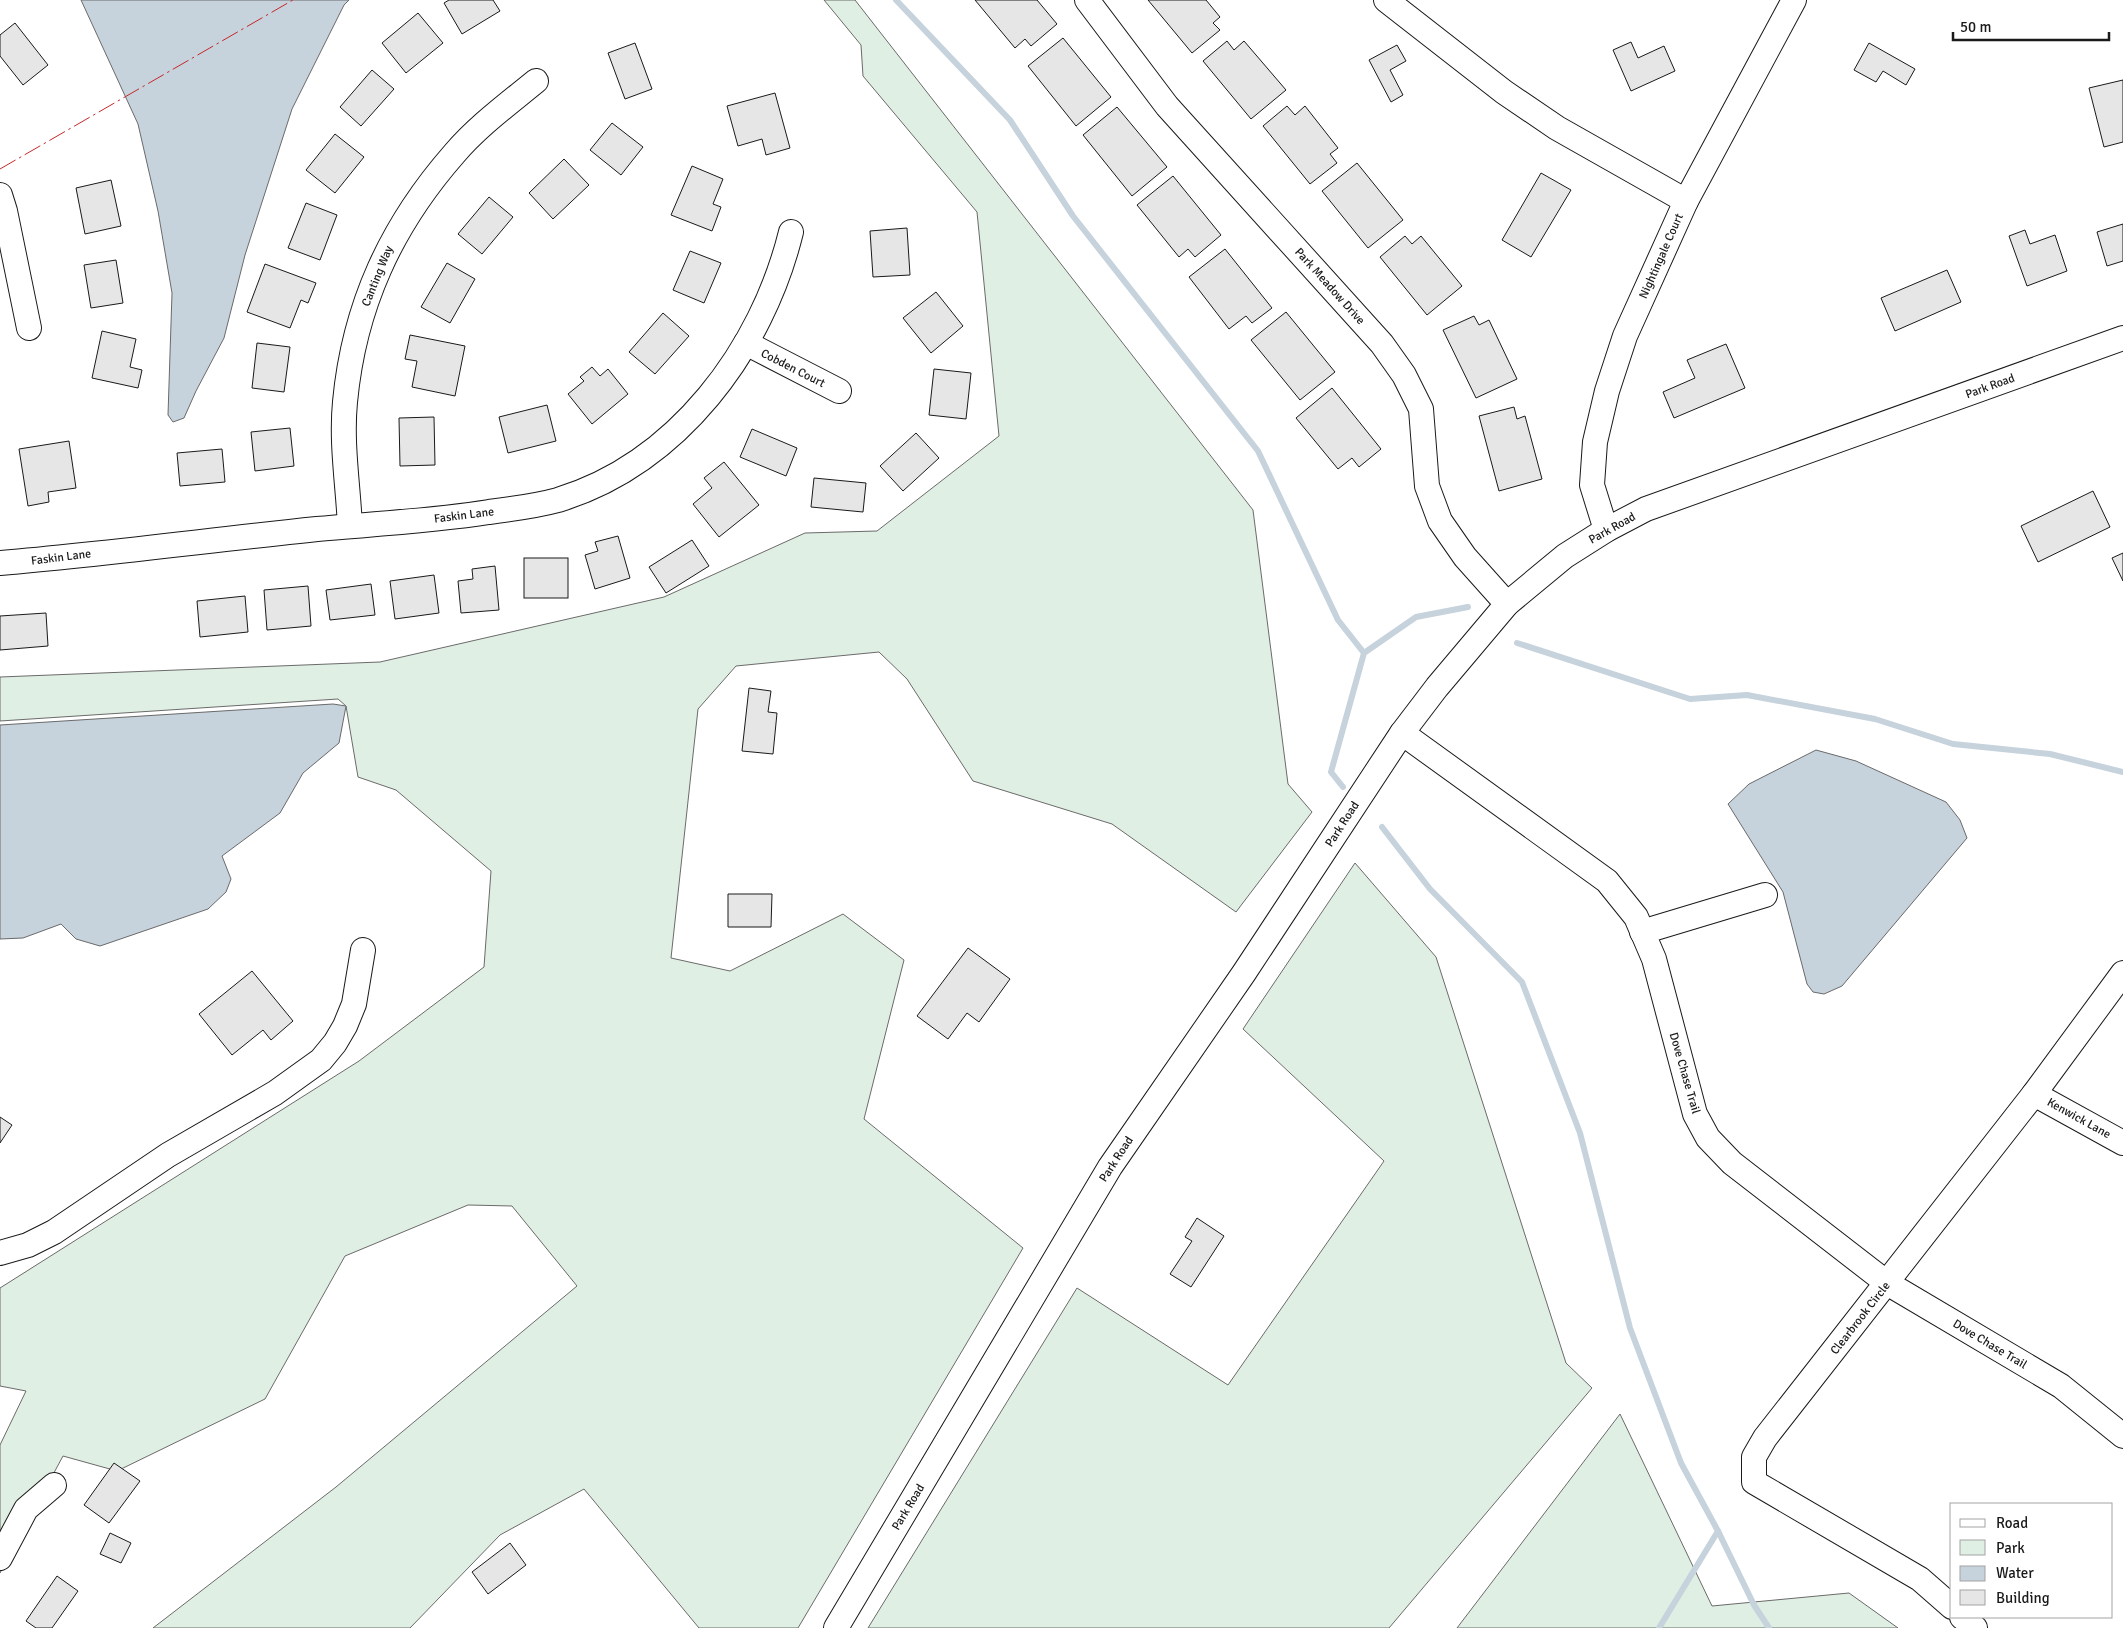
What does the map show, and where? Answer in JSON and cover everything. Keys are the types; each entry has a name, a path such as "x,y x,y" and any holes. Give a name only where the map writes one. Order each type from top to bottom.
{"street":[{"name":"Park Meadow Drive","path":"1087,0 1167,106 1382,344 1404,375 1420,409 1427,486 1440,521 1465,556 1507,604"},
{"path":"1386,0 1504,92 1549,123 1686,202"},
{"name":"Nightingale Court","path":"1606,530 1592,485 1595,442 1607,391 1625,336 1686,202 1794,0"},
{"name":"Canting Way","path":"350,526 344,430 348,374 360,319 378,267 391,242 421,196 455,153 493,116 536,81"},
{"path":"0,195 29,328"},
{"name":"Faskin Lane","path":"0,563 350,526 453,518 532,506 583,491 631,466 674,435 710,395 746,344 777,279 791,232"},
{"name":"Park Road","path":"836,1628 1110,1167 1244,973 1402,734 1437,687 1507,604 1565,556 1606,530 1646,509 2123,338"},
{"name":"Cobden Court","path":"746,344 839,391"},
{"name":"Dove Chase Trail","path":"1402,734 1607,881 1636,917 1654,959 1696,1114 1708,1138 1732,1163 1887,1283 2061,1386 2123,1436"},
{"path":"1642,932 1765,894"},
{"path":"0,1254 28,1245 54,1232 168,1155 275,1093 321,1060 335,1043 354,1004 364,950"},
{"name":"Clearbrook Circle","path":"1950,1605 1920,1579 1754,1482 1754,1457 1765,1438 2034,1094 2123,973"},
{"name":"Kenwick Lane","path":"2034,1094 2123,1143"},
{"path":"0,1558 26,1509 54,1485"},
{"path":"1963,1618 1975,1628"}],"green space":[{"path":"824,0 855,0 1253,510 1288,784 1312,812 1236,912 1112,824 973,781 907,679 879,652 736,666 698,709 671,958 730,971 843,914 904,960 864,1119 1023,1248 798,1628 699,1628 584,1489 500,1535 410,1628 153,1628 336,1487 577,1286 512,1206 468,1205 345,1256 265,1399 117,1471 63,1456 0,1573 0,1445 26,1391 0,1386 0,1288 359,1061 484,967 491,871 396,790 358,777 346,706 338,699 0,721 0,677 380,662 664,597 805,533 877,531 999,436 977,212 863,76 861,45"},
{"path":"1355,863 1436,957 1566,1363 1592,1388 1389,1628 868,1628 1077,1288 1228,1385 1384,1161 1243,1029"},
{"path":"1620,1414 1712,1606 1849,1593 1898,1628 1457,1628"}],"water":[{"path":"81,0 349,0 344,5 292,109 245,255 224,338 184,418 173,422 168,415 172,293 158,211 138,124"},
{"path":"333,704 346,706 339,743 303,773 280,813 222,856 231,879 226,892 208,909 100,946 76,939 61,924 23,938 0,939 0,725"},
{"path":"1816,750 1856,761 1946,802 1960,820 1967,838 1842,986 1824,994 1813,992 1807,984 1783,892 1728,804 1749,784"}],"building":[{"path":"449,0 493,0 500,11 462,34 444,3"},
{"path":"975,0 1037,0 1057,24 1031,46 1025,39 1015,48"},
{"path":"1148,0 1206,0 1220,17 1213,23 1220,30 1192,53"},
{"path":"418,13 443,43 406,73 382,43"},
{"path":"15,23 48,65 23,85 0,56 0,35"},
{"path":"1063,38 1111,97 1076,126 1028,66"},
{"path":"1227,41 1234,50 1244,41 1286,90 1251,119 1203,61"},
{"path":"1631,42 1638,58 1664,46 1675,71 1631,91 1613,50"},
{"path":"635,43 652,89 625,99 608,53"},
{"path":"1869,43 1915,69 1906,85 1883,71 1876,82 1854,70"},
{"path":"1397,45 1406,61 1390,70 1403,95 1391,102 1369,60"},
{"path":"372,70 394,89 361,126 340,107"},
{"path":"2123,80 2123,142 2104,147 2089,88"},
{"path":"775,93 790,148 766,155 762,139 738,146 727,106"},
{"path":"1287,106 1295,115 1305,106 1338,148 1330,154 1337,163 1310,184 1263,126"},
{"path":"1117,107 1167,167 1132,196 1083,135"},
{"path":"612,123 643,147 621,175 590,150"},
{"path":"335,134 364,157 335,193 306,170"},
{"path":"564,159 589,185 553,219 529,193"},
{"path":"1357,163 1403,220 1368,248 1322,191"},
{"path":"692,166 723,179 713,204 721,207 712,231 671,215"},
{"path":"1541,173 1571,190 1531,257 1502,240"},
{"path":"1173,176 1221,235 1195,257 1188,249 1179,257 1137,205"},
{"path":"111,180 121,226 85,234 76,188"},
{"path":"489,197 513,217 482,254 458,234"},
{"path":"306,203 337,215 320,260 288,248"},
{"path":"2123,224 2123,261 2107,266 2097,232"},
{"path":"907,228 910,275 873,277 870,231"},
{"path":"2025,230 2030,244 2055,235 2067,271 2027,286 2009,236"},
{"path":"1405,236 1412,244 1421,236 1462,286 1427,315 1380,257"},
{"path":"1225,249 1272,308 1252,323 1246,316 1229,329 1189,277"},
{"path":"690,251 721,263 704,303 673,290"},
{"path":"116,260 123,303 91,308 84,265"},
{"path":"447,263 475,279 450,323 421,307"},
{"path":"265,264 316,283 308,303 301,300 290,328 247,312"},
{"path":"1947,270 1961,302 1895,331 1881,298"},
{"path":"936,292 963,326 931,353 903,318"},
{"path":"1286,312 1335,372 1300,400 1251,340"},
{"path":"663,313 689,336 655,374 629,352"},
{"path":"1474,316 1479,325 1489,320 1517,379 1476,398 1443,330"},
{"path":"102,331 136,339 130,367 142,370 138,388 92,378"},
{"path":"410,335 465,346 455,396 412,387 417,361 405,359"},
{"path":"257,343 290,347 284,392 252,388"},
{"path":"1726,344 1745,388 1674,418 1663,392 1695,378 1687,360"},
{"path":"592,367 600,376 608,369 628,394 592,424 568,394 584,381 580,377"},
{"path":"934,369 971,373 966,419 929,415"},
{"path":"1332,388 1381,449 1359,467 1352,458 1338,469 1296,418"},
{"path":"547,405 556,441 508,453 499,417"},
{"path":"1514,407 1517,419 1525,416 1542,479 1499,491 1479,416"},
{"path":"434,417 435,465 400,466 399,418"},
{"path":"290,428 294,466 255,471 251,432"},
{"path":"752,429 797,448 786,476 740,457"},
{"path":"916,433 939,458 903,491 880,466"},
{"path":"69,441 76,488 48,492 49,502 28,506 19,449"},
{"path":"222,449 225,482 180,486 177,453"},
{"path":"724,462 759,505 719,537 693,504 712,488 704,478"},
{"path":"814,478 866,483 863,512 811,507"},
{"path":"2093,491 2110,527 2038,562 2021,526"},
{"path":"618,536 630,578 595,589 585,555 598,551 595,542"},
{"path":"692,540 709,566 666,593 649,567"},
{"path":"2123,553 2123,581 2112,558"},
{"path":"524,558 568,558 568,598 524,598"},
{"path":"495,566 499,610 461,613 458,581 473,579 472,569"},
{"path":"434,575 439,613 395,619 390,581"},
{"path":"371,584 375,615 330,620 326,590"},
{"path":"308,586 311,626 267,630 264,590"},
{"path":"245,596 248,632 200,637 197,601"},
{"path":"46,613 48,646 0,650 0,616"},
{"path":"749,688 771,691 768,712 777,713 773,754 742,751"},
{"path":"728,894 772,894 771,927 728,927"},
{"path":"968,948 1010,979 979,1022 967,1013 948,1039 917,1016"},
{"path":"252,971 293,1021 271,1040 263,1030 232,1055 199,1014"},
{"path":"0,1117 12,1125 0,1143"},
{"path":"1197,1218 1224,1236 1191,1287 1170,1274 1192,1241 1185,1237"},
{"path":"114,1463 140,1481 109,1523 84,1505"},
{"path":"110,1533 131,1543 121,1563 100,1554"},
{"path":"510,1543 526,1565 488,1594 472,1572"},
{"path":"57,1576 78,1591 52,1628 36,1628 26,1621"}],"waterway":[{"path":"896,0 1010,120 1073,216 1258,451 1338,620 1364,653"},
{"path":"1343,787 1331,772 1364,653 1416,617 1468,607"},
{"path":"1517,643 1690,699 1747,695 1875,719 1953,744 2050,754 2123,772"},
{"path":"1382,827 1430,889 1522,982 1580,1133 1630,1328 1681,1463 1718,1531 1754,1605 1769,1628"},
{"path":"1659,1628 1718,1531"}],"power":[{"path":"0,169 293,0"}]}
